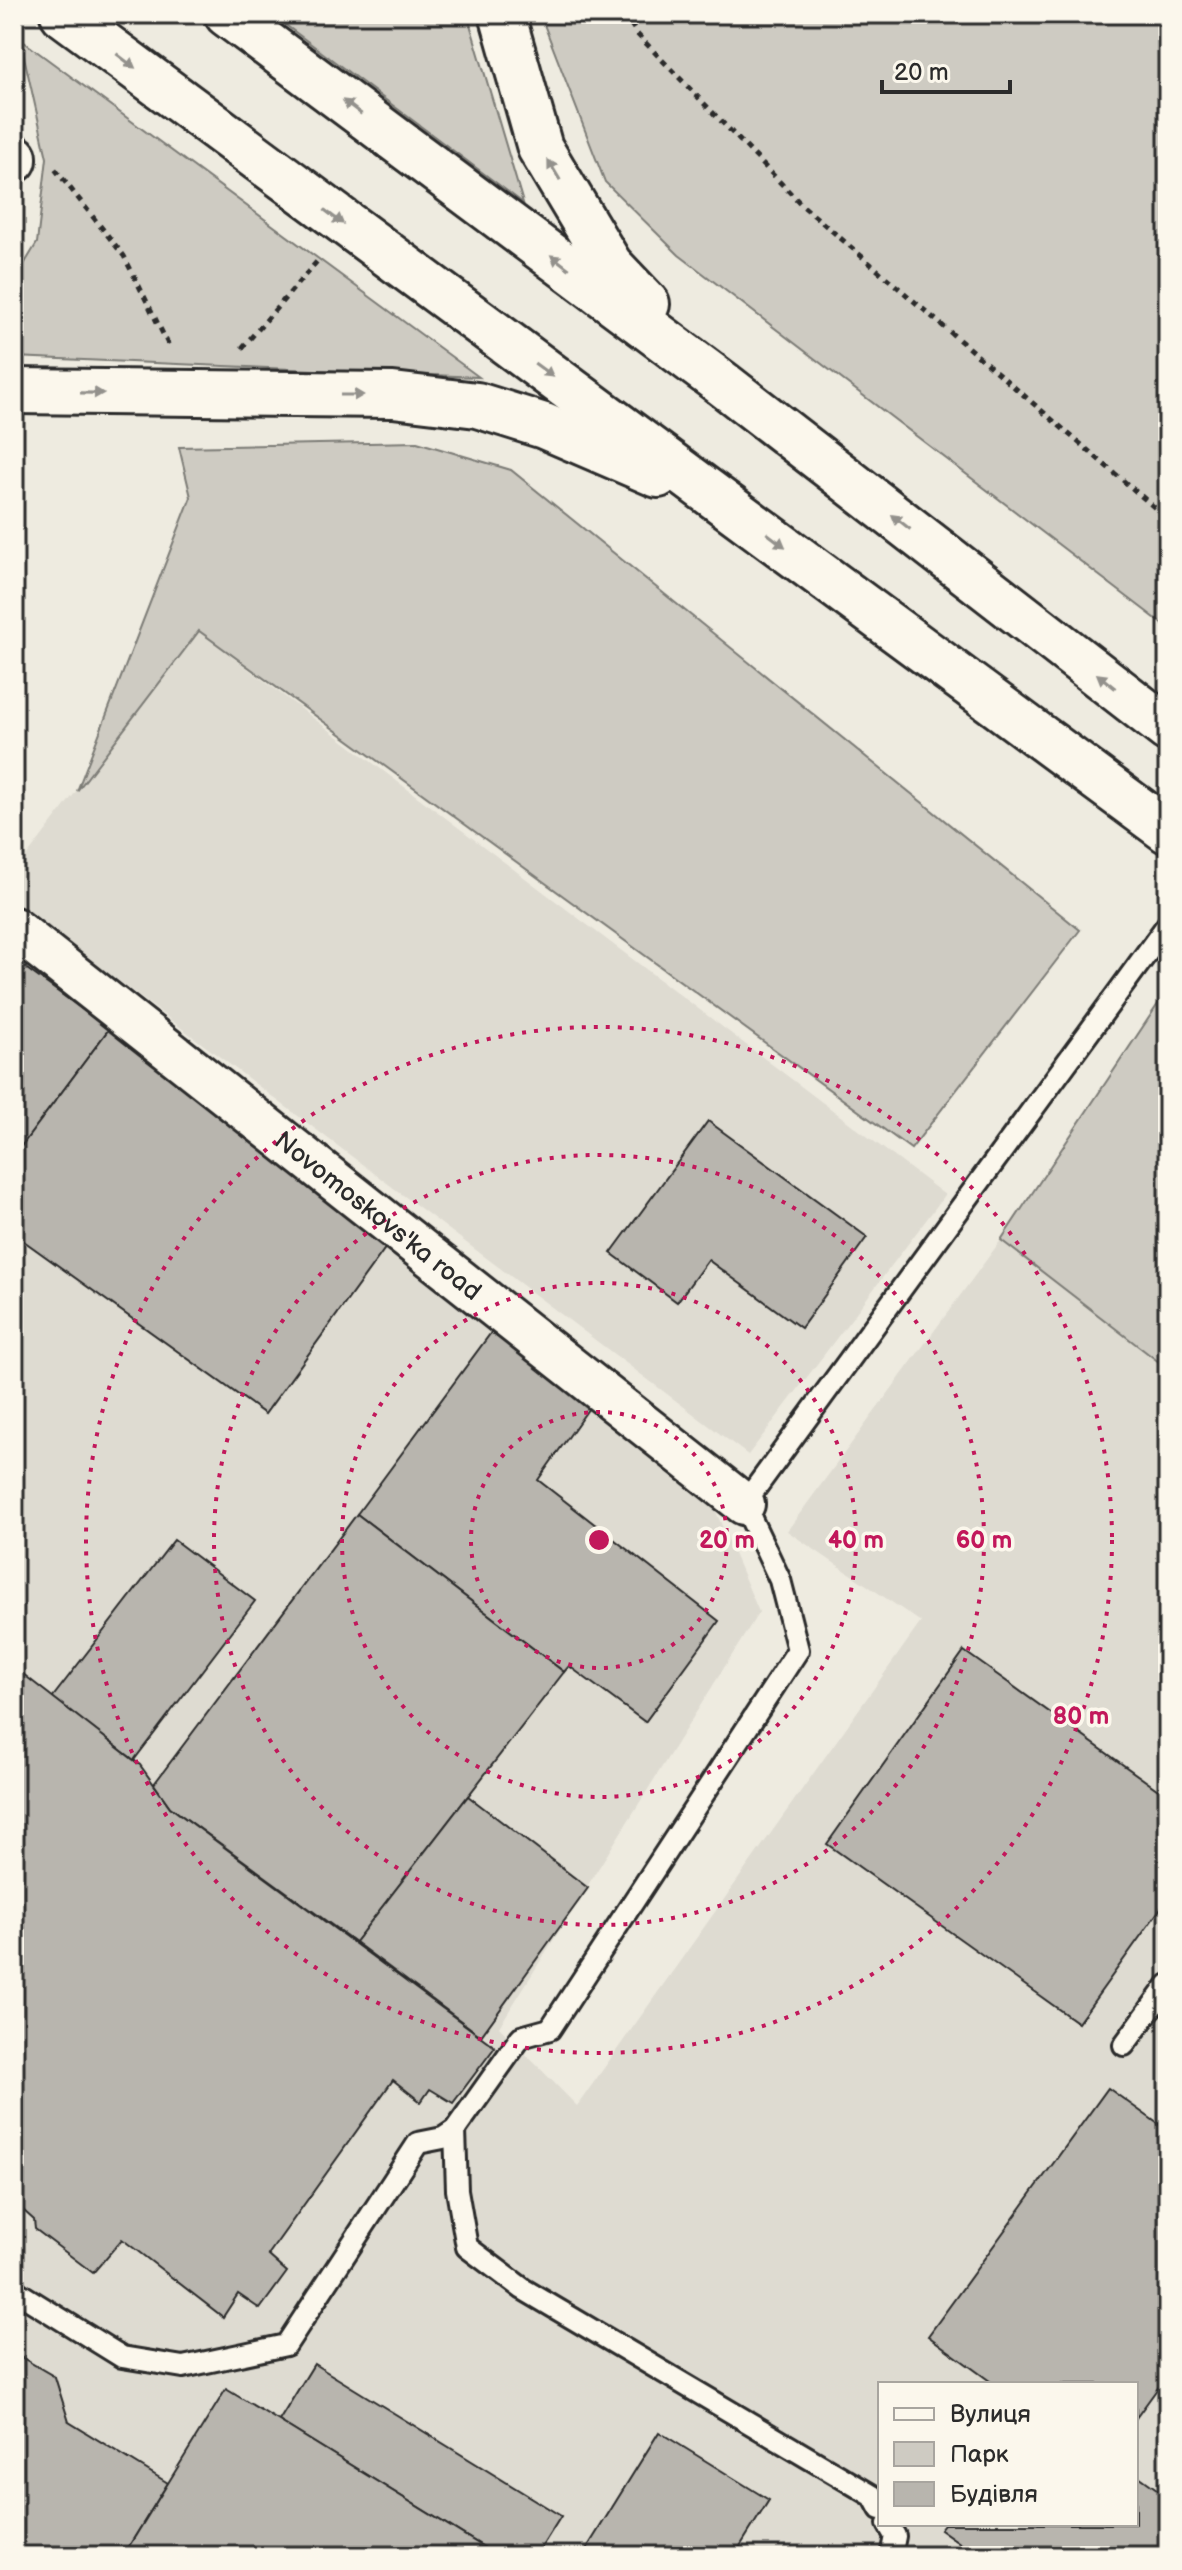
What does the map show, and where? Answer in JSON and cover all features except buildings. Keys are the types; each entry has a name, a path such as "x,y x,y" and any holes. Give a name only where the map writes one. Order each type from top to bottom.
{"main road":[{"path":"63,14 344,225 729,505 1168,831"},
{"path":"227,14 723,384 1168,729"},
{"path":"502,14 540,148 610,265 723,384"},
{"path":"14,391 393,395 477,405 544,426 729,505"}],"street":[{"name":"Novomoskovs'ka road","path":"14,928 744,1504"}],"lane":[{"path":"14,2290 122,2357 183,2367 286,2345 418,2143 443,2138 455,2130 521,2037 550,2029 798,1650 780,1580 744,1504 1168,924"},
{"path":"1124,2045 1168,1985"},
{"path":"455,2130 457,2190 467,2247 523,2289 873,2496 878,2505"},
{"path":"889,2526 895,2536 891,2556"}],"path":[{"path":"624,14 638,35 803,206 1168,519"},
{"path":"25,158 124,256 178,364 200,394 332,245 344,225"}],"shaded area":[{"path":"198,631 945,1195 748,1455 14,902 14,873"},
{"path":"14,943 708,1493 759,1612 499,2027 577,2106 921,1622 787,1531 1001,1240 1168,1369 1168,2556 14,2556"}],"green space":[{"path":"271,14 467,14 523,203"},
{"path":"540,14 1168,14 1168,628 679,255 605,182"},
{"path":"20,39 479,377 14,357 14,281 37,243 47,158"},
{"path":"417,442 511,470 1080,930 911,1149 199,631 77,791 191,497 179,447"},
{"path":"1168,989 1168,1369 1001,1240"}]}
